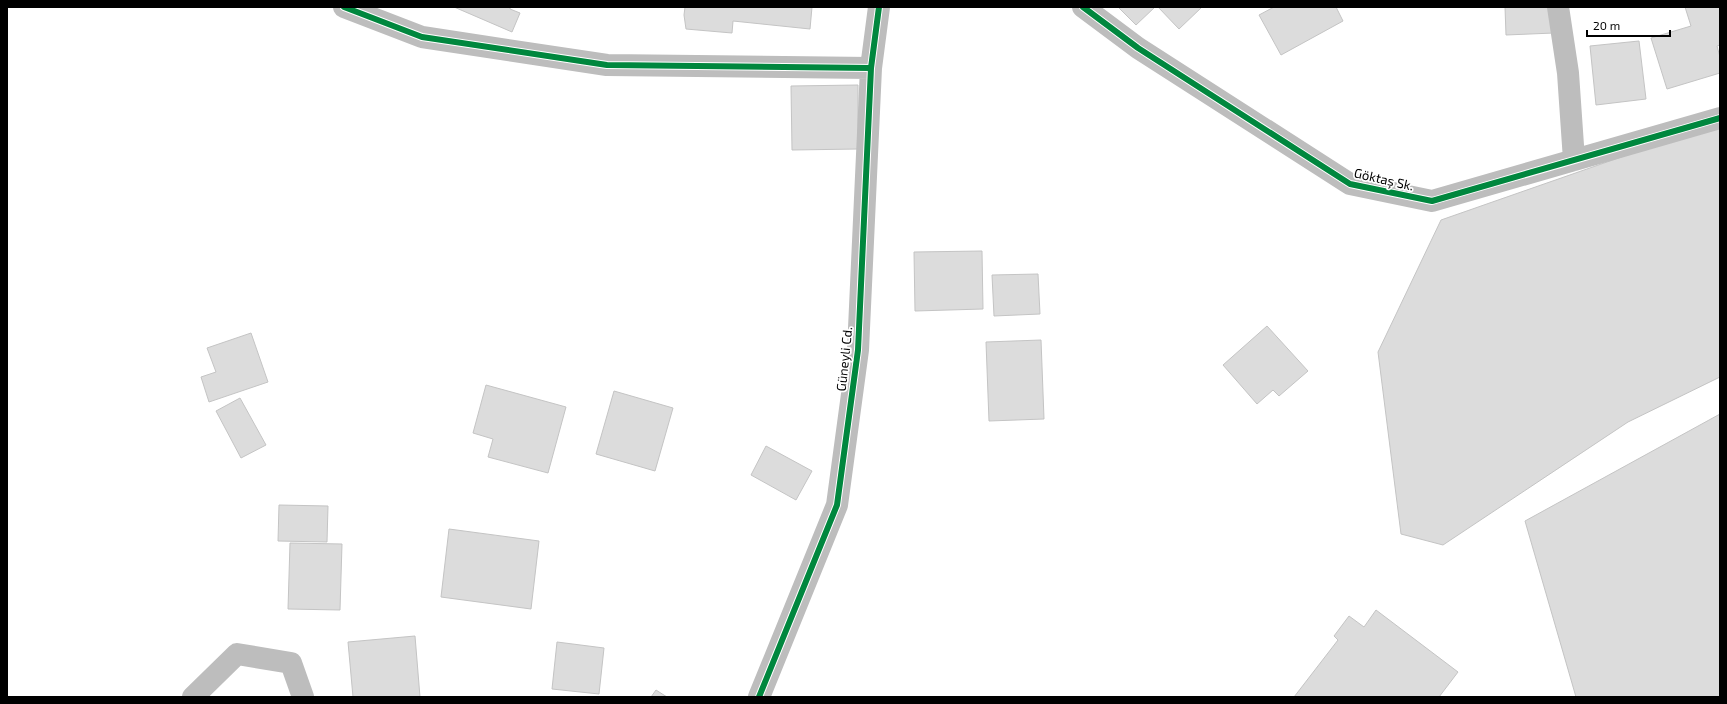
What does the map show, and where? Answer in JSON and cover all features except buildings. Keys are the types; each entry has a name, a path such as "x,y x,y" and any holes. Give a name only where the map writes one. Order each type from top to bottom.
{"street":[{"path":"344,7 422,38 607,65 871,68"},
{"name":"Güneyli Cd.","path":"759,697 837,505 858,350 871,68 879,7"},
{"name":"Göktaş Sk.","path":"1083,7 1138,48 1350,184 1432,200 1720,118"},
{"path":"1558,7 1568,73 1574,160"},
{"path":"193,697 237,654 291,663 303,697"}],"cycle path":[{"path":"344,7 422,37 607,65 871,68"},
{"path":"759,697 837,505 858,350 871,68 879,7"},
{"path":"1083,7 1138,48 1350,184 1432,201 1720,118"}]}
